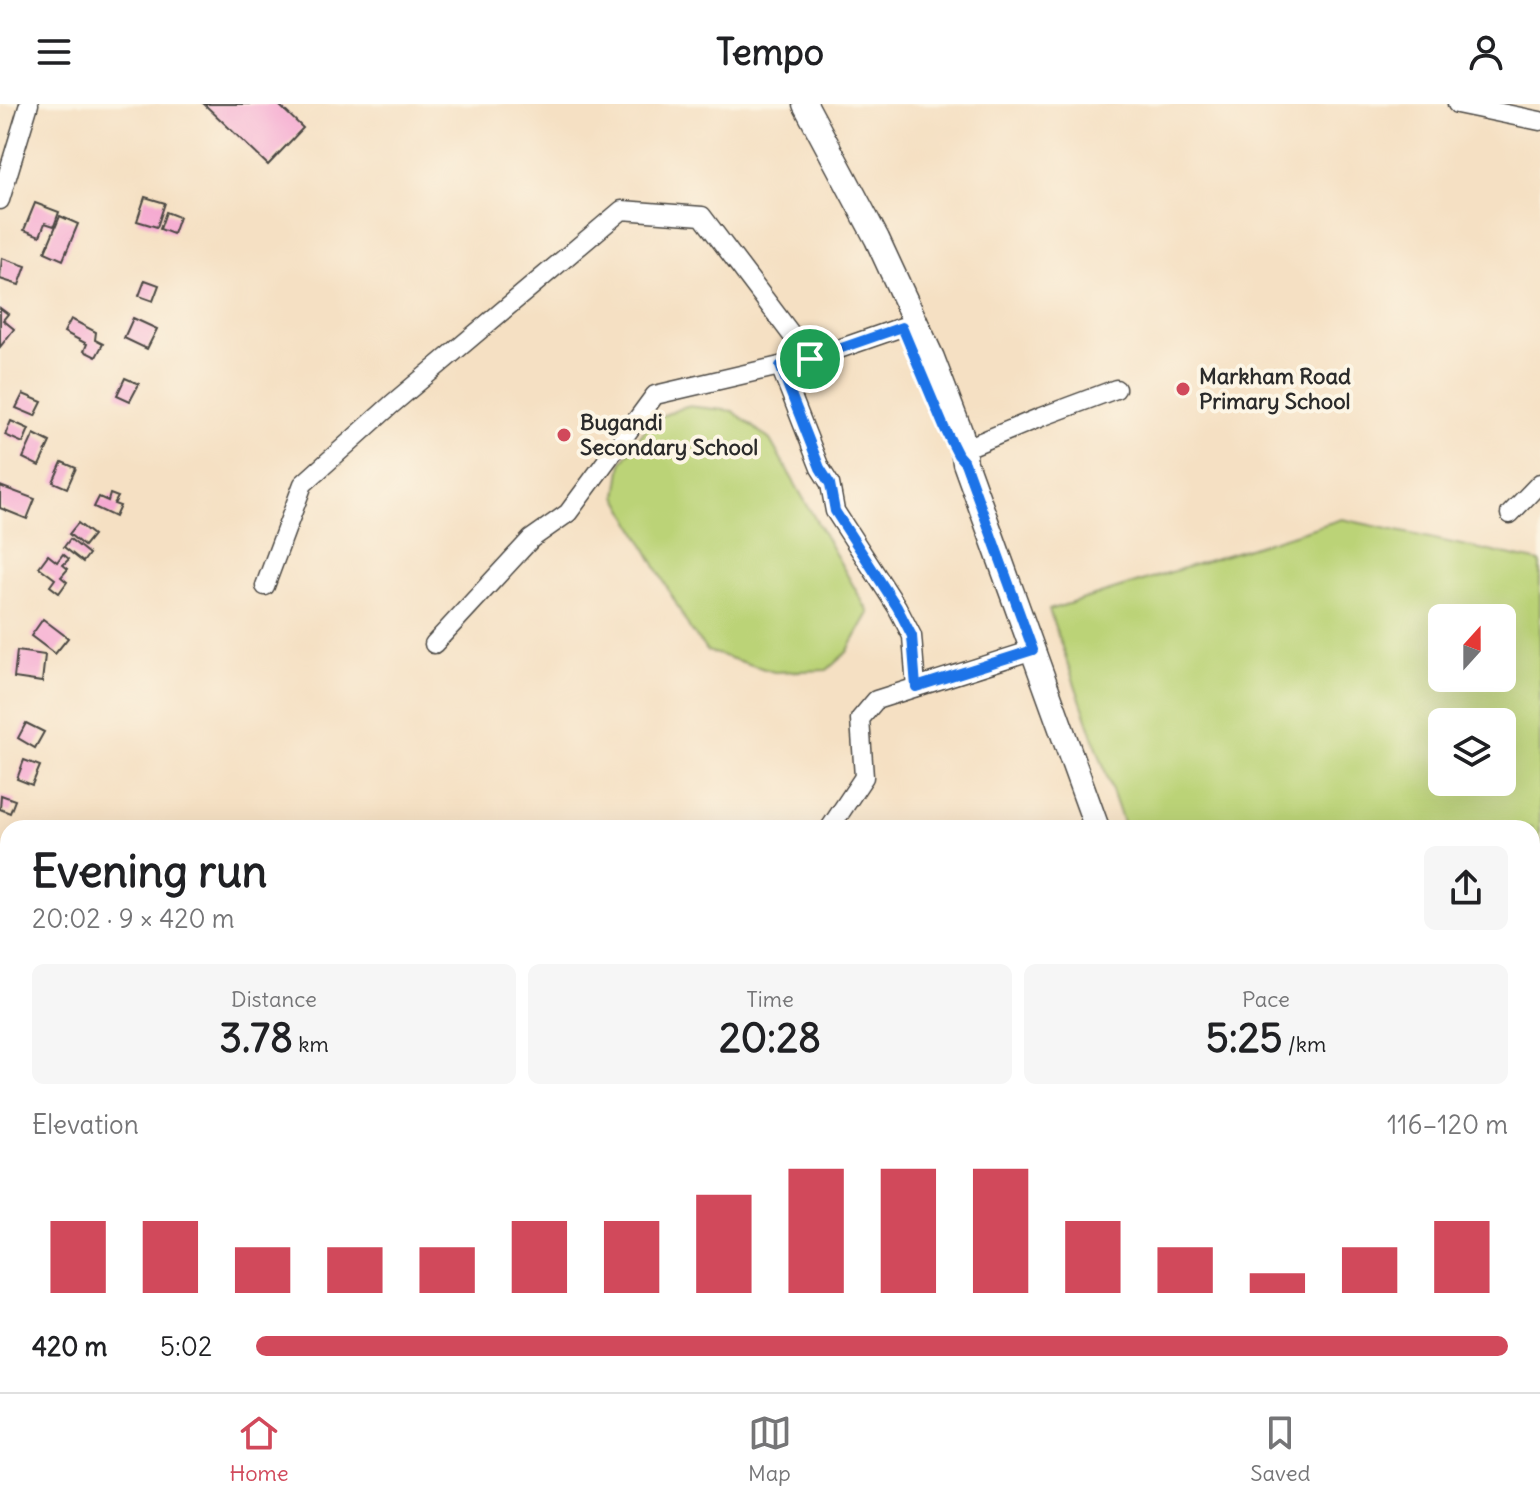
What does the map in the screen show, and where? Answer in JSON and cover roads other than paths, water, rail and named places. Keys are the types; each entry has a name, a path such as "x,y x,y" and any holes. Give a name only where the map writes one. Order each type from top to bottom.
{"main road":[{"path":"787,104 864,247 958,455 965,456"},
{"path":"805,104 877,239 956,417 965,456 1094,820"}],"street":[{"path":"0,200 29,104"},
{"path":"1457,104 1540,121"},
{"path":"265,586 303,484 391,405 622,210 702,216 810,359"},
{"path":"434,644 531,539 568,513 655,395 810,359 902,327"},
{"path":"780,366 820,468 830,484 835,511 897,607 912,636 916,687"},
{"path":"965,456 1041,417 1116,389"},
{"path":"1510,514 1540,483"},
{"path":"835,820 864,777 860,719 876,700 1033,650"}],"place":[{"name":"Markham Road Primary School","path":"1183,389"},
{"name":"Bugandi Secondary School","path":"564,435"}]}
